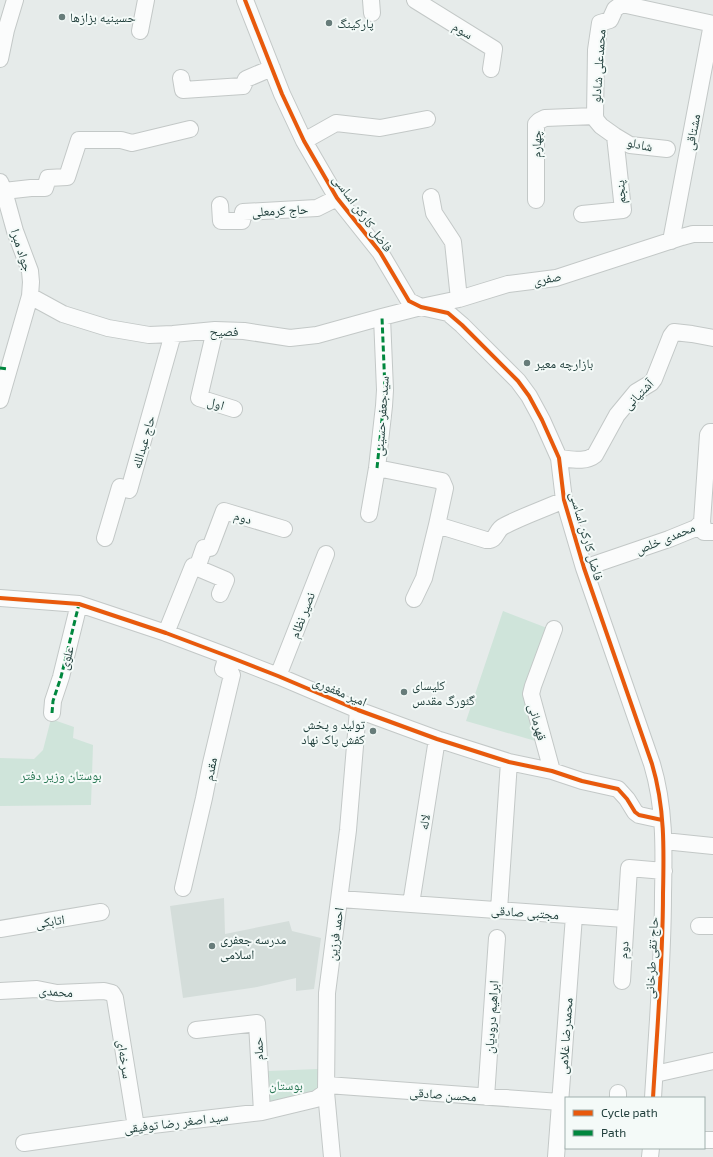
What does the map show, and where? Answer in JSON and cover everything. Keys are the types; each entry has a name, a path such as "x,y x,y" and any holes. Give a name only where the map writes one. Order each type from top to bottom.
{"street":[{"path":"0,59 6,30 15,0"},
{"path":"140,31 146,0"},
{"name":"فاضل کارکن اساسی","path":"245,0 282,94 304,141 337,198 380,252 409,301 421,307 448,313 518,381 529,396 560,458 564,500 584,568 652,764 662,820"},
{"name":"سوم","path":"415,0 494,48 491,69"},
{"path":"622,2 713,24"},
{"name":"محمدعلی شادلو","path":"615,136 601,126 595,116 596,50 600,23 610,20 615,9 622,2"},
{"name":"مشتاقی","path":"671,241 713,24"},
{"path":"181,78 183,90 243,86 246,79 272,68"},
{"name":"چهارم","path":"536,200 536,124 545,118 595,116"},
{"path":"304,141 336,123 380,128 427,119"},
{"path":"2,187 45,188 48,178 67,177 79,140 121,140 132,144 190,129"},
{"name":"شادلو","path":"615,136 630,144 667,149"},
{"name":"پنجم","path":"582,214 623,210 615,136"},
{"name":"جواد مبرا","path":"0,400 4,369 30,296 31,282 30,271 8,229 2,187"},
{"path":"431,197 434,213 453,242 459,299"},
{"name":"حاج کرمعلی","path":"220,205 221,221 242,221 243,212 317,208 337,198"},
{"name":"صفری","path":"421,307 459,299 508,284 556,278 693,234 713,234"},
{"name":"فصیح","path":"30,296 63,314 108,328 148,334 173,334 215,330 244,331 266,335 297,337 317,335 421,307"},
{"name":"سیدجعفر حسینی","path":"369,514 377,468 385,390 382,317"},
{"name":"اول","path":"215,330 199,398 234,409"},
{"name":"آشتیانی","path":"560,458 582,460 590,459 594,455 617,414 636,392 654,380 671,336 674,332 713,338"},
{"name":"حاج عبدالله","path":"105,538 120,487 129,490 173,334"},
{"name":"محمدی خلص","path":"584,568 669,539 696,528 707,527 708,435 710,432 713,432"},
{"path":"377,468 438,480 442,482 445,488 424,578 414,599"},
{"path":"437,525 486,540 491,540 494,538 501,526 564,500"},
{"name":"دوم","path":"195,567 204,548 210,548 224,511 284,529"},
{"name":"نصیر نظام","path":"278,676 326,554"},
{"path":"166,633 195,567 226,580 220,594"},
{"name":"امیر مغفوری","path":"0,598 79,604 166,633 278,676 358,710 437,739 509,762 552,771 582,781 618,790 627,799 634,812 639,815 662,820"},
{"name":"علوی","path":"52,713 53,701 63,670 79,604"},
{"name":"قهرمانی","path":"552,771 531,694 554,628"},
{"name":"مقدم","path":"183,888 204,798 210,763 232,675 231,673 223,670 227,656"},
{"name":"احمد فرزین","path":"332,1157 326,1089 327,993 348,830 358,710"},
{"name":"لاله","path":"411,904 437,739"},
{"path":"499,910 509,762"},
{"name":"حاج تقی طرخانی","path":"653,1097 663,921 664,842 662,820"},
{"path":"664,842 713,846"},
{"path":"625,919 629,868 664,871"},
{"name":"مجتبی صادقی","path":"340,899 625,919"},
{"name":"اتابکی","path":"0,929 101,912"},
{"name":"محمدرضا غلامی","path":"556,1157 574,916"},
{"name":"دوم","path":"622,981 625,919"},
{"name":"ابراهیم درودیان","path":"486,1097 497,938"},
{"name":"محمدی","path":"0,991 37,989 57,993 112,993"},
{"name":"سرخه‌ای","path":"112,993 115,998 136,1127"},
{"name":"حمام","path":"196,1030 256,1023 262,1112"},
{"path":"655,1074 713,1061"},
{"name":"محسن صادقی","path":"326,1089 560,1102"},
{"name":"سید اصغر رضا توفیقی","path":"24,1143 136,1127 262,1112 316,1099 326,1089"}],"shaded area":[{"name":"مدرسه جعفری اسلامی","path":"224,898 225,934 289,921 292,931 321,938 314,989 296,991 296,978 257,987 183,998 170,906"}],"green space":[{"path":"503,611 547,628 523,695 539,742 466,721"},
{"name":"بوستان وزیر دفتر","path":"51,719 74,727 73,738 93,745 91,805 0,806 0,758 34,759 43,750"},
{"name":"بوستان","path":"318,1069 320,1089 308,1096 270,1102 268,1071"}],"marked path":[{"path":"377,468 385,390 382,317"},
{"path":"0,368 8,369"},
{"path":"52,713 53,701 61,677 79,604"}],"cycle path":[{"path":"245,0 282,94 304,141 337,198 380,252 409,301 421,307 448,313 518,381 529,396 542,420 559,458 564,500 584,568 652,764 659,796 663,829 663,920 653,1097"},
{"path":"0,598 79,604 166,633 278,676 358,710 437,739 509,762 552,771 582,781 618,789 627,799 635,812 639,815 662,820"}],"place":[{"name":"حسینیه بزازها","path":"62,17"},
{"name":"پارکینگ","path":"329,23"},
{"name":"بازارچه معیر","path":"527,363"},
{"name":"کلیسای گئورگ مقدس","path":"404,692"},
{"name":"تولید و پخش کفش پاک نهاد","path":"373,731"},
{"name":"مدرسه جعفری اسلامی","path":"212,946"}]}
